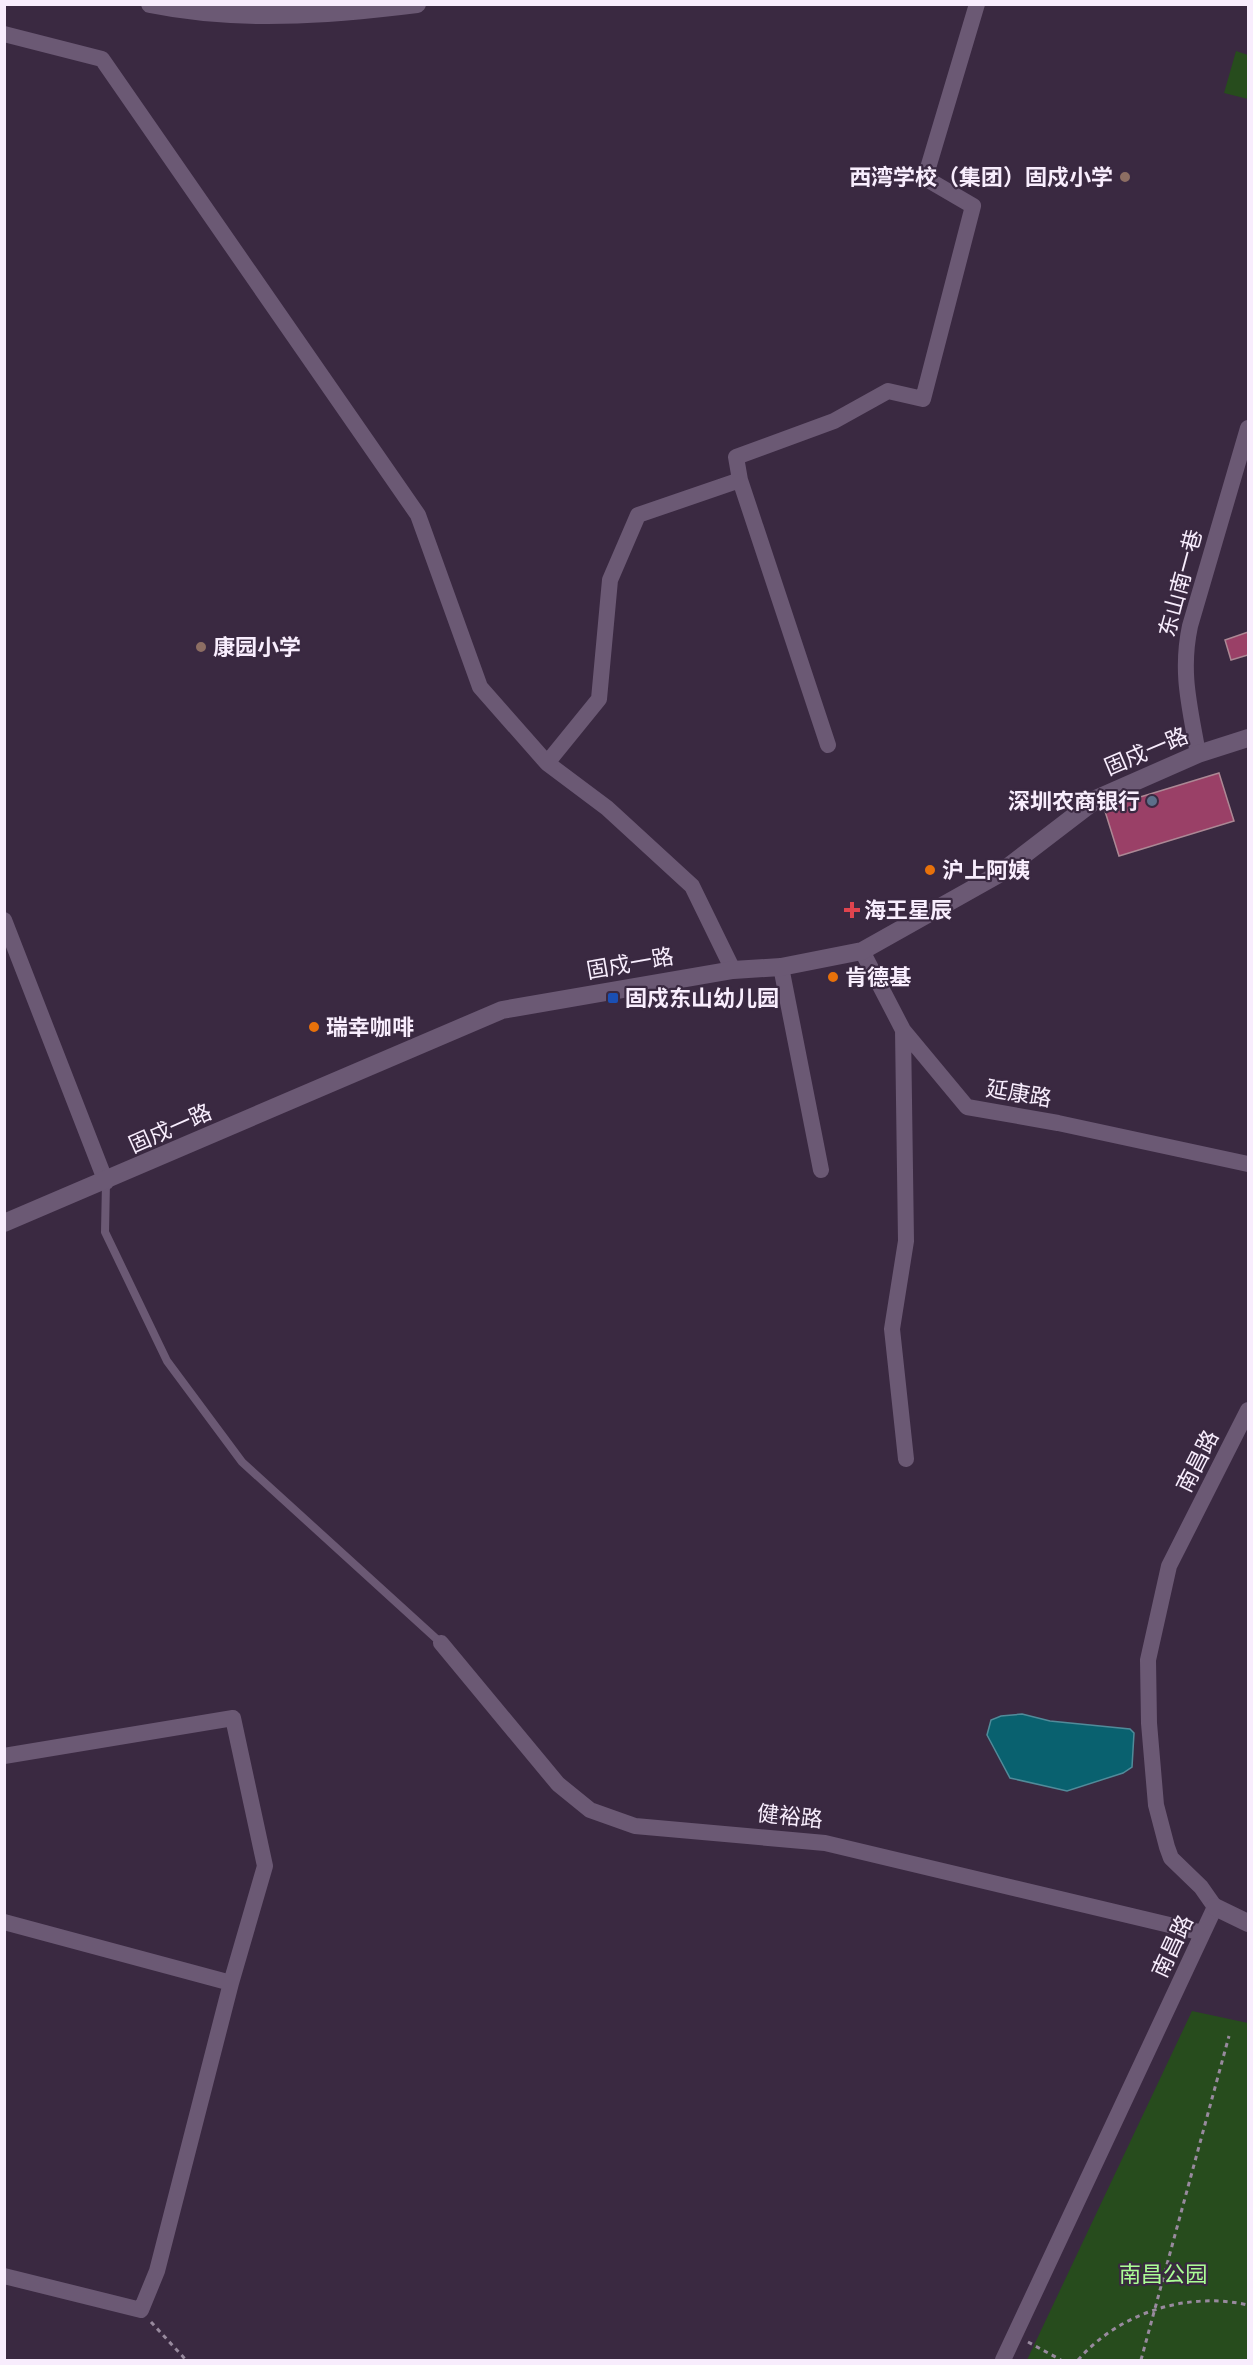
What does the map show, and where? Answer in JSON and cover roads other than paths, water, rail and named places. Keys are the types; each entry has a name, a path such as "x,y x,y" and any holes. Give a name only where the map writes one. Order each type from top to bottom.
{"street":[{"path":"150,4 252,15 334,14 417,4"},
{"path":"828,745 740,480 736,457 834,421 888,391 923,399 973,206 925,178 977,4"},
{"path":"4,34 102,59 418,515 480,687 547,764 607,808 692,886 733,970"},
{"name":"东山南一巷","path":"1198,754 1185,680 1184,655 1190,626 1248,428"},
{"path":"547,764 599,699 610,580 638,515 740,480"},
{"name":"固戍一路","path":"4,1224 502,1010 733,970 781,967 862,951 999,874 1098,798 1198,754 1248,738"},
{"path":"4,920 106,1182"},
{"name":"延康路","path":"862,951 903,1030 967,1107 1058,1123 1248,1164"},
{"path":"781,967 821,1170"},
{"path":"903,1030 906,1241 892,1329 906,1459"},
{"name":"南昌路","path":"1003,2361 1215,1907 1201,1887 1171,1858 1167,1847 1156,1805 1149,1723 1148,1660 1169,1566 1248,1410"},
{"name":"健裕路","path":"441,1643 558,1784 590,1810 635,1826 825,1843 1203,1933"},
{"path":"4,1756 232,1719 265,1866 231,1983 157,2271 141,2310 4,2277"},
{"path":"1215,1907 1248,1923"},
{"path":"4,1922 231,1983"}],"lane":[{"path":"106,1182 105,1232 167,1361 242,1462 441,1643"}],"place":[{"name":"西湾学校（集团）固戍小学","path":"1125,177"},
{"name":"康园小学","path":"201,647"},
{"name":"深圳农商银行","path":"1152,801"},
{"name":"沪上阿姨","path":"930,870"},
{"name":"海王星辰","path":"852,910"},
{"name":"肯德基","path":"833,977"},
{"name":"固戍东山幼儿园","path":"613,998"},
{"name":"瑞幸咖啡","path":"314,1027"}],"park label":[{"name":"南昌公园","path":"1163,2274"}]}
